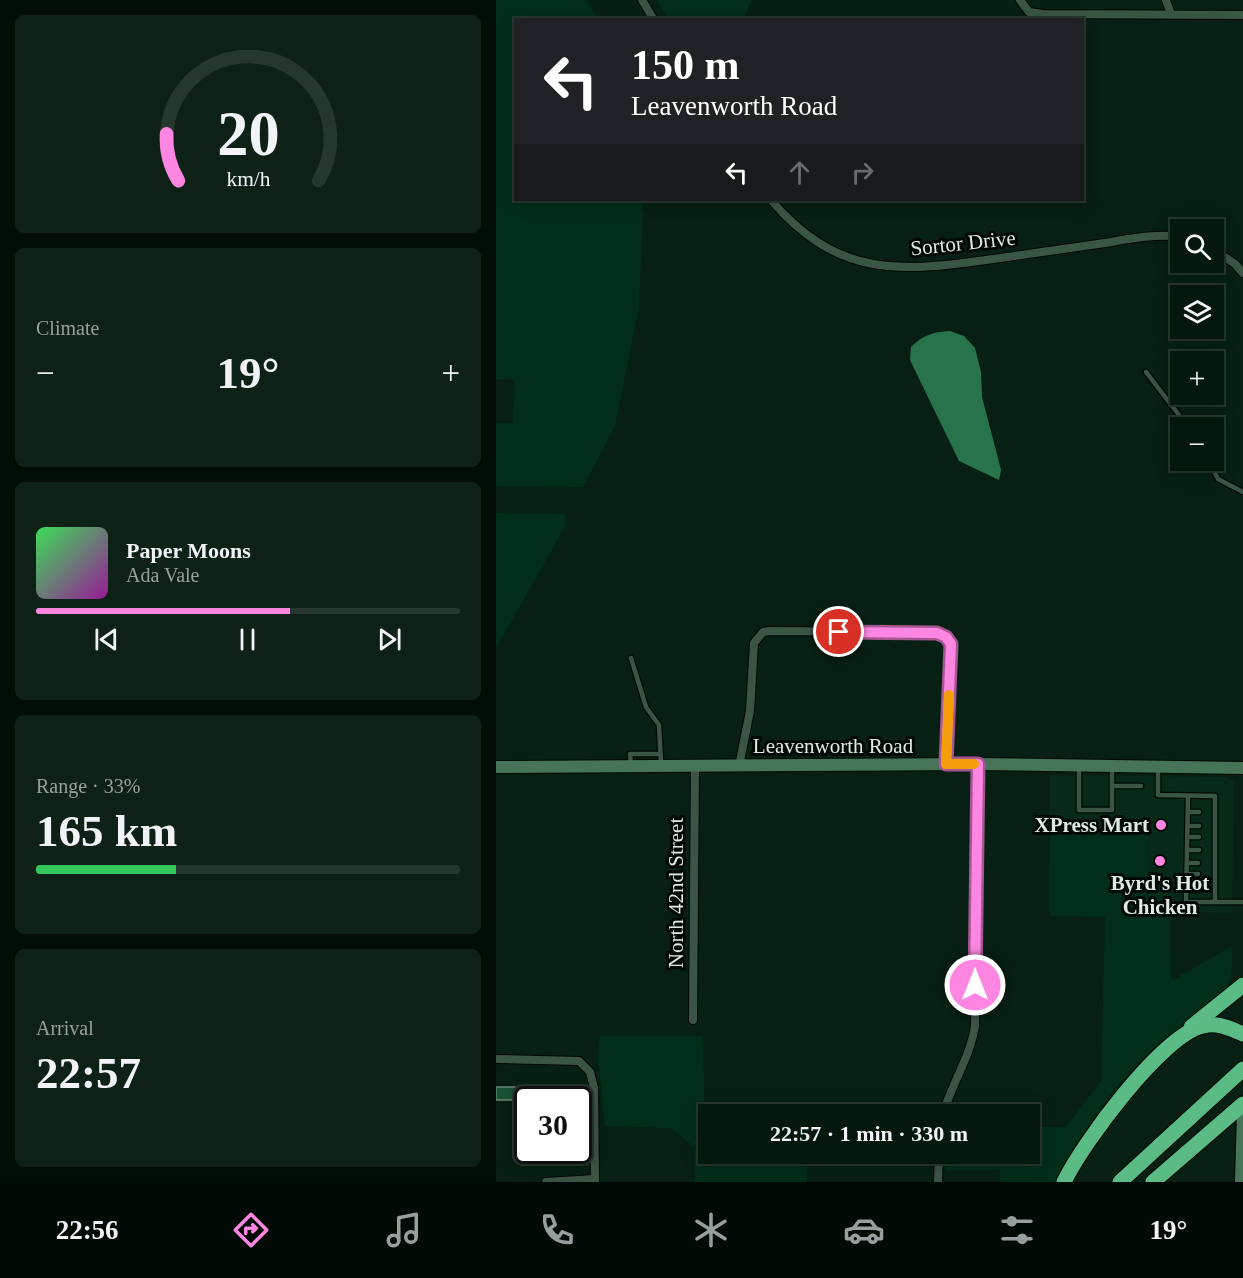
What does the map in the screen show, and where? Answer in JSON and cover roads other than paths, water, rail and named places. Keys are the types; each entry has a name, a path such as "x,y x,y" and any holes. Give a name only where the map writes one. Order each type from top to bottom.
{"highway":[{"path":"1064,1182 1093,1135 1123,1094 1187,1031 1243,985"},
{"path":"1187,1031 1204,1025 1221,1025 1243,1034"},
{"path":"1120,1182 1243,1069"},
{"path":"1153,1182 1243,1104"}],"main road":[{"name":"Leavenworth Road","path":"496,767 631,766 661,760 695,766 978,764 1243,768"},
{"path":"1241,1182 1243,1112"}],"street":[{"path":"642,0 653,18"},
{"path":"1020,0 1025,9 1043,14 1243,15"},
{"path":"1166,0 1171,14"},
{"name":"Sortor Drive","path":"772,201 794,223 834,252 863,262 898,268 939,268 1134,239 1170,237"},
{"path":"1224,256 1243,273"},
{"path":"739,766 750,711 754,643 763,632 781,631 931,632 946,637 951,651 946,764"},
{"path":"946,1104 969,1053 975,1026 978,764"},
{"name":"North 42nd Street","path":"693,1020 695,766"},
{"path":"496,1059 579,1061 590,1072 594,1088 595,1180 546,1182"},
{"path":"938,1182 939,1164"}],"lane":[{"path":"1146,372 1181,417"},
{"path":"1214,471 1219,479 1243,492"},
{"path":"631,658 646,706 659,725 661,760"},
{"path":"1079,765 1079,810 1112,810 1112,766"},
{"path":"1159,766 1159,795 1215,796 1212,813 1212,851 1215,864 1212,874 1215,902"},
{"path":"1112,786 1141,786"},
{"path":"1189,796 1186,902 1243,902"},
{"path":"1188,812 1199,812"},
{"path":"1188,826 1199,826"},
{"path":"1188,837 1199,837"},
{"path":"1187,850 1198,850"},
{"path":"1187,863 1198,863"},
{"path":"1208,863 1215,864"},
{"path":"1187,874 1198,874"},
{"path":"1186,890 1197,890"},
{"path":"1208,891 1215,891"}],"place":[{"name":"XPress Mart","path":"1161,825"},
{"name":"Byrd's Hot Chicken","path":"1160,861"}]}
